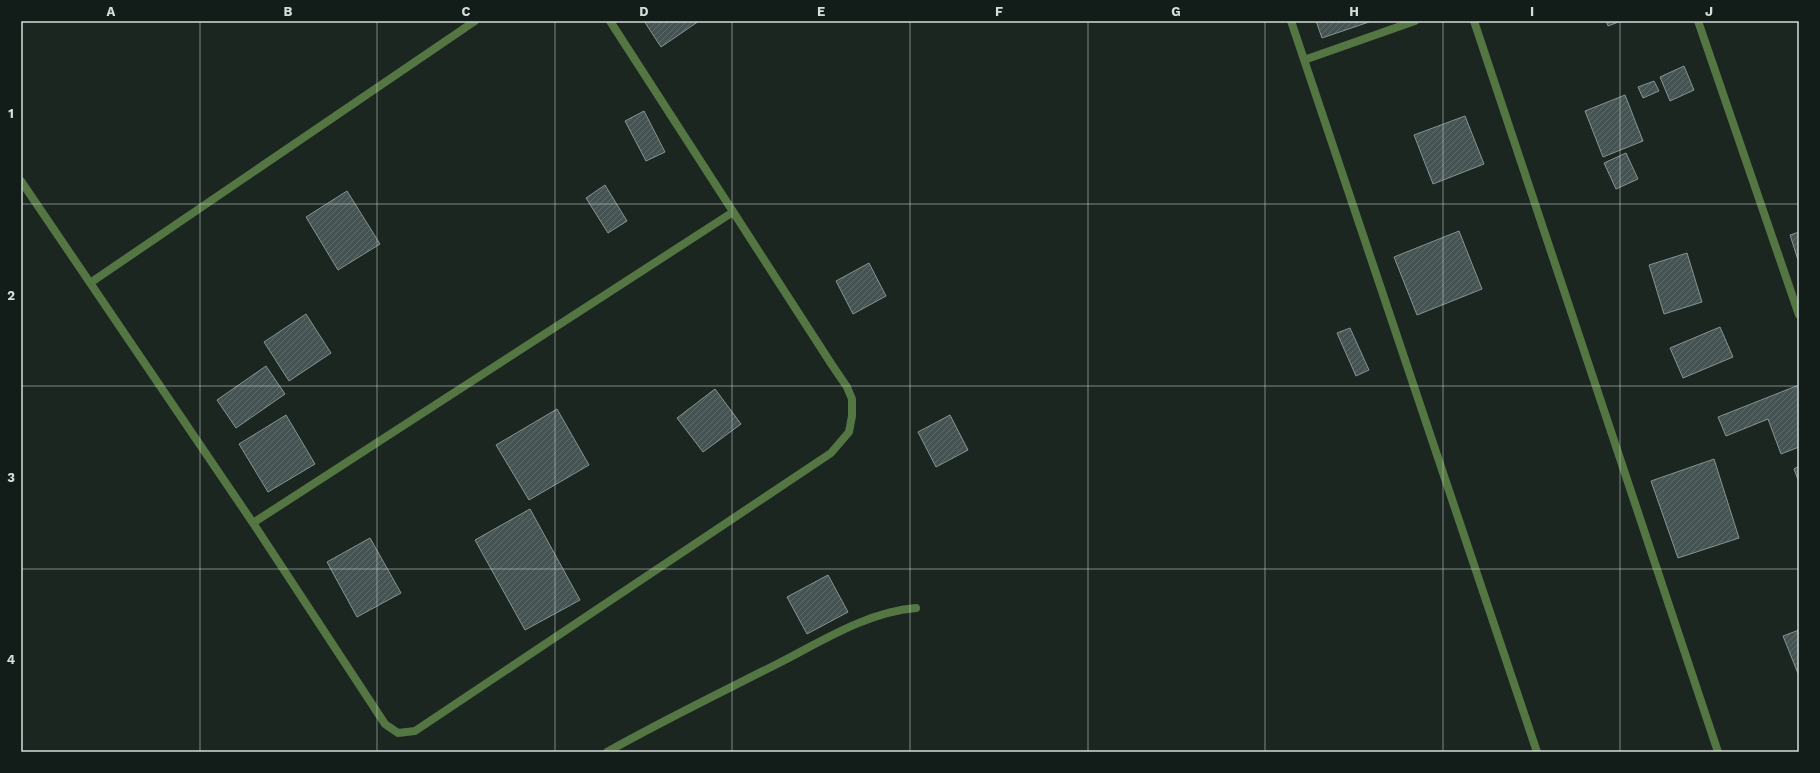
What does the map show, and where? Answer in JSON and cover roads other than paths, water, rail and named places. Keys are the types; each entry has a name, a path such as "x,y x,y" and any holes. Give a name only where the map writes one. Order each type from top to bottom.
{"street":[{"path":"90,283 475,21"},
{"path":"21,181 253,523 385,724 398,733 415,731 831,453 849,432 852,416 852,398 847,387 610,21"},
{"path":"1291,21 1537,752"},
{"path":"1304,60 1415,21"},
{"path":"1474,21 1718,752"},
{"path":"1698,21 1799,315"},
{"path":"253,523 733,212"},
{"path":"607,752 658,723 838,633 880,614 902,609 916,608"}]}
